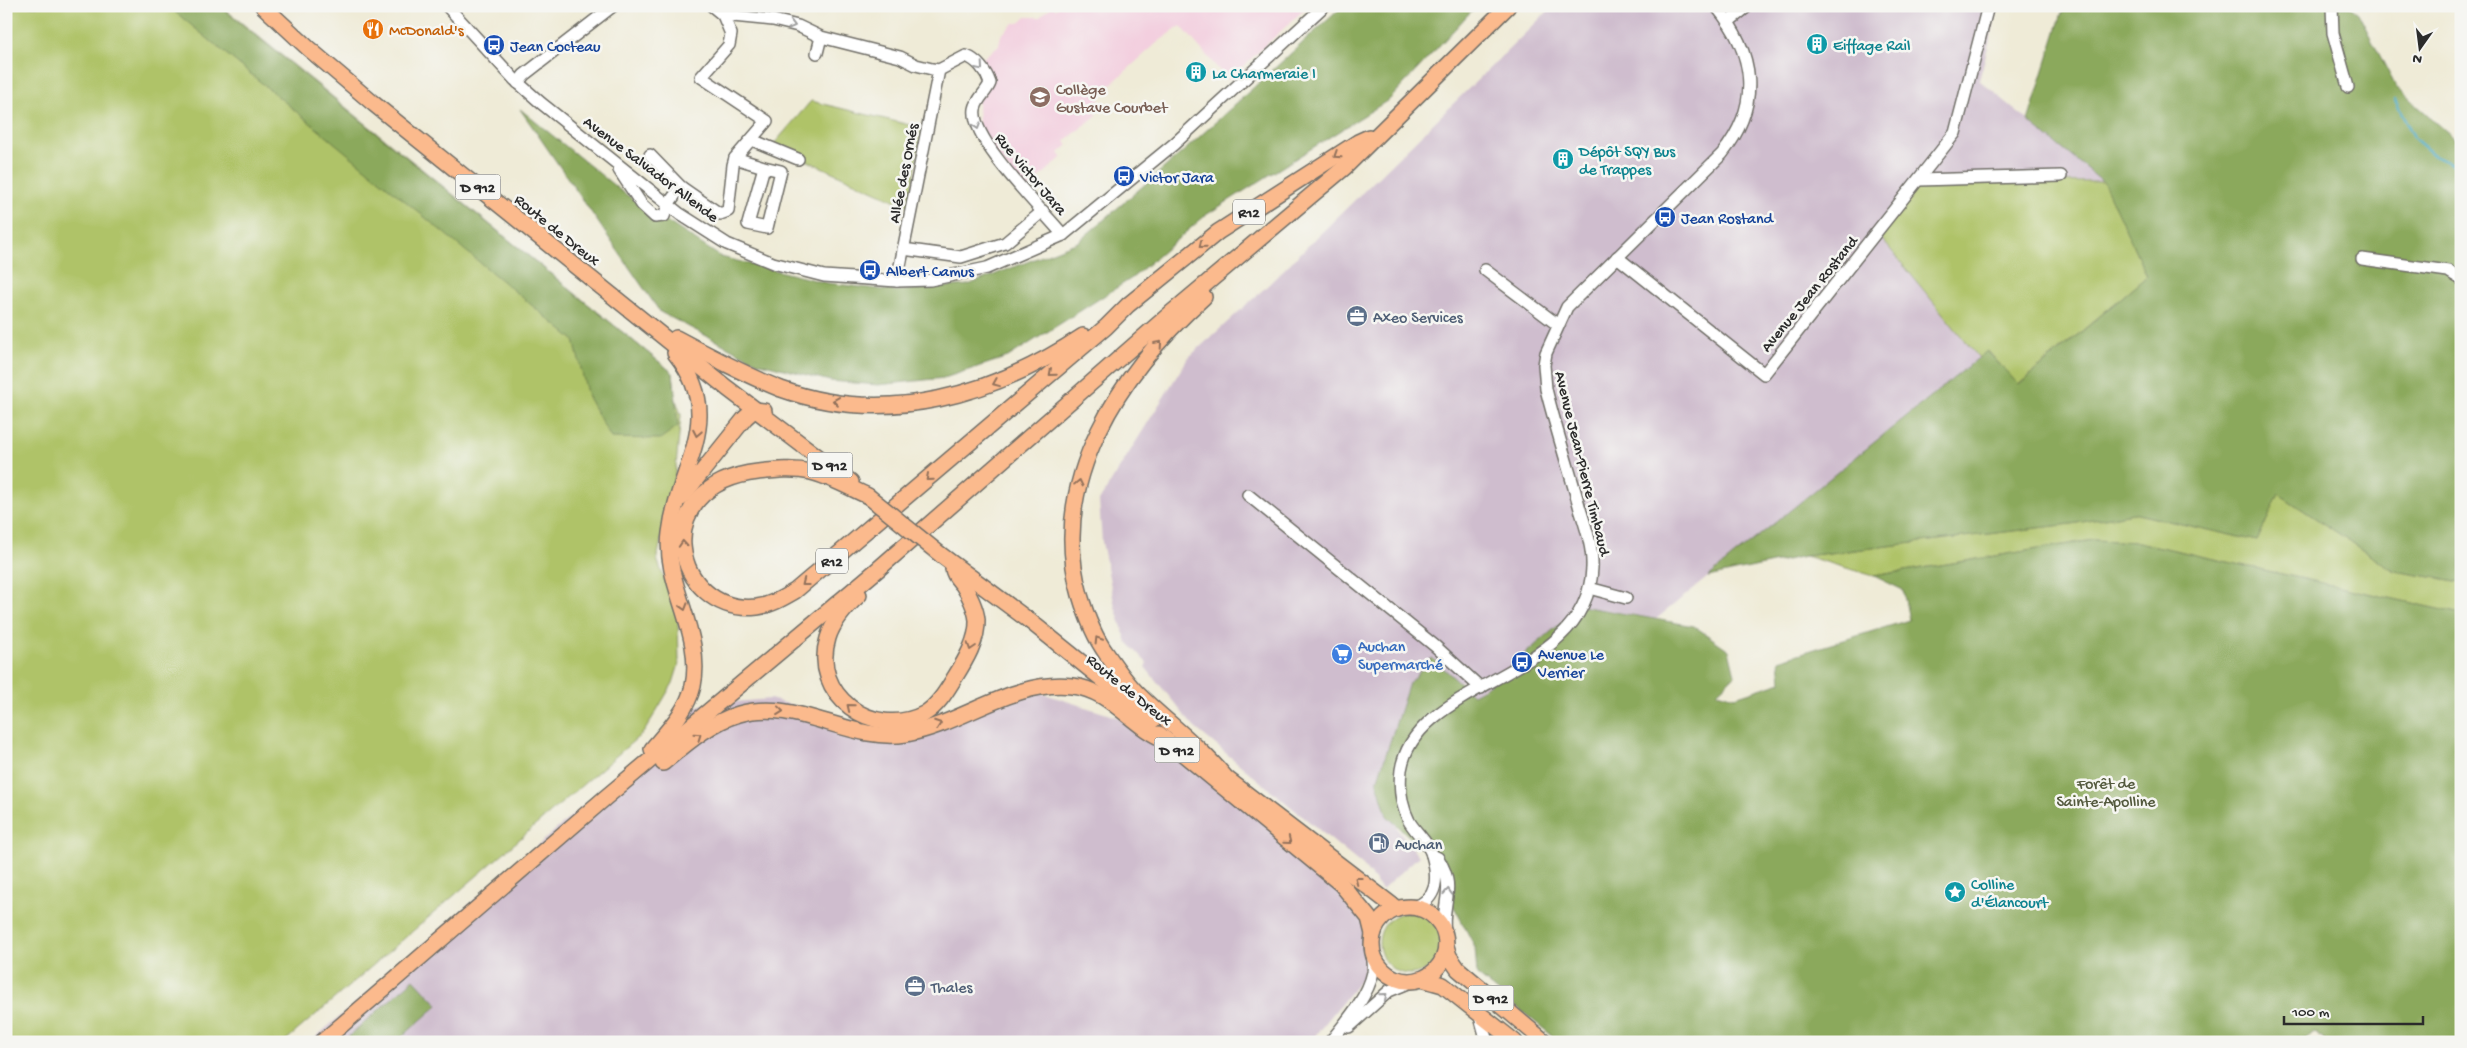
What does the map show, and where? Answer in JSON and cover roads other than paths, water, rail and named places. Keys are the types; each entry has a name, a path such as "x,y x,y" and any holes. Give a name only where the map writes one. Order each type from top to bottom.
{"main road":[{"name":"Route de Dreux","path":"263,6 308,48 374,104 646,324 754,410 791,435 967,575 1031,622 1226,778 1397,909"},
{"name":"Route de Dreux","path":"274,6 326,58 771,414 791,435"},
{"name":"R12","path":"322,1042 561,838 605,798 876,571 1170,314 1345,167 1508,6"},
{"name":"R12","path":"868,496 813,473 791,469 746,473 724,479 698,498 690,509 684,524 682,540 690,572 702,588 728,603 756,607 774,602 795,591 1106,327 1128,305 1218,232 1358,142 1380,132"},
{"name":"R12","path":"1226,778 1212,761 1134,690 1093,632 1073,570 1072,524 1080,478 1092,442 1111,409 1159,343 1200,301 1230,275 1234,262"},
{"name":"R12","path":"676,338 724,363 792,392 857,404 924,402 992,385 1029,369 1128,305"},
{"name":"R12","path":"605,798 676,721 692,687 695,658 690,630 669,550 670,533 676,505 698,434 700,415 698,395 693,378 683,363 646,324"},
{"path":"676,505 754,410 761,410 771,414"},
{"name":"R12","path":"876,571 874,581 836,621 828,638 824,660 829,681 843,702 859,715 882,722 906,720 924,714 942,698 967,658 977,620 970,600 947,559"},
{"name":"Route de Dreux","path":"967,575 1025,627 1342,884 1369,918 1373,934"},
{"name":"R12","path":"561,838 582,828 679,750 714,725 738,714 753,711 786,711 876,735 906,734 934,726 1028,690 1046,685 1064,685 1083,688 1105,697 1152,735 1166,740"},
{"path":"1414,907 1432,915 1440,923 1445,940 1439,966 1416,980 1398,980 1386,974 1377,965 1372,953 1373,934 1382,919 1397,909 1414,907"},
{"name":"D 912","path":"1445,940 1449,956 1458,969 1545,1042"},
{"name":"D 912","path":"1416,980 1443,985 1515,1042"}],"street":[{"name":"Avenue Salvador Allende","path":"447,6 518,82 614,162 669,203 680,214 727,244 773,263 824,276 897,281 930,280 986,268 1063,235 1174,144 1324,6"},
{"path":"518,82 524,75 614,6"},
{"path":"650,155 681,187 720,214 728,211 732,165 735,158 767,121 701,77 729,45 730,34 722,15 712,6"},
{"name":"Avenue Jean-Pierre Timbaud","path":"1414,907 1426,902 1433,892 1437,878 1432,855 1409,822 1401,799 1401,768 1405,756 1418,732 1426,724 1537,654 1564,632 1584,604 1589,588 1592,565 1590,544 1546,389 1544,365 1546,353 1567,307 1722,154 1738,129 1749,96 1750,78 1736,35 1716,6"},
{"path":"1728,22 1748,6"},
{"path":"1919,180 1955,133 1988,6"},
{"path":"2332,6 2333,33 2348,87"},
{"path":"722,15 790,24 821,37 900,57 925,68 939,70"},
{"path":"817,53 821,37"},
{"name":"Rue Victor Jara","path":"939,70 966,56 973,59 988,76 990,83 975,108 978,132 990,151 1063,235"},
{"path":"922,80 925,68"},
{"name":"Allée des Ornés","path":"897,281 939,70"},
{"path":"752,140 798,159"},
{"path":"735,158 764,166 781,171 767,228 748,224 764,166"},
{"path":"614,162 642,205 655,217 664,216 669,203 681,187"},
{"path":"1919,180 2061,176"},
{"name":"Avenue Jean Rostand","path":"1617,257 1764,374 1919,180"},
{"path":"904,249 961,257 1005,243 1043,211"},
{"path":"2362,258 2448,272 2461,279"},
{"path":"1485,270 1558,325"},
{"path":"1248,495 1435,646 1481,688"},
{"path":"1589,588 1626,598"},
{"name":"Avenue Jean-Pierre Timbaud","path":"1432,855 1438,858 1448,876 1448,896 1443,922 1445,940"},
{"path":"1330,1042 1349,1018 1371,980 1373,969 1372,953"},
{"path":"1336,1042 1360,1015 1387,993 1416,980"},
{"path":"1478,1012 1487,1042"}],"waterway":[{"path":"2395,100 2415,139 2436,157 2461,168"}],"place":[{"name":"McDonald's","path":"373,29"},
{"name":"Eiffage Rail","path":"1817,44"},
{"name":"Jean Cocteau","path":"494,45"},
{"name":"La Charmeraie I","path":"1196,72"},
{"name":"Collège Gustave Courbet","path":"1040,97"},
{"name":"Dépôt SQY Bus de Trappes","path":"1563,159"},
{"name":"Victor Jara","path":"1124,176"},
{"name":"Jean Rostand","path":"1665,217"},
{"name":"Albert Camus","path":"870,270"},
{"name":"Axeo Services","path":"1357,316"},
{"name":"Auchan Supermarché","path":"1342,654"},
{"name":"Avenue Le Verrier","path":"1522,662"},
{"name":"Auchan","path":"1379,843"},
{"name":"Colline d'Élancourt","path":"1955,892"},
{"name":"Thales","path":"915,986"}],"park label":[{"name":"Forêt de Sainte-Apolline","path":"2106,791"}]}
